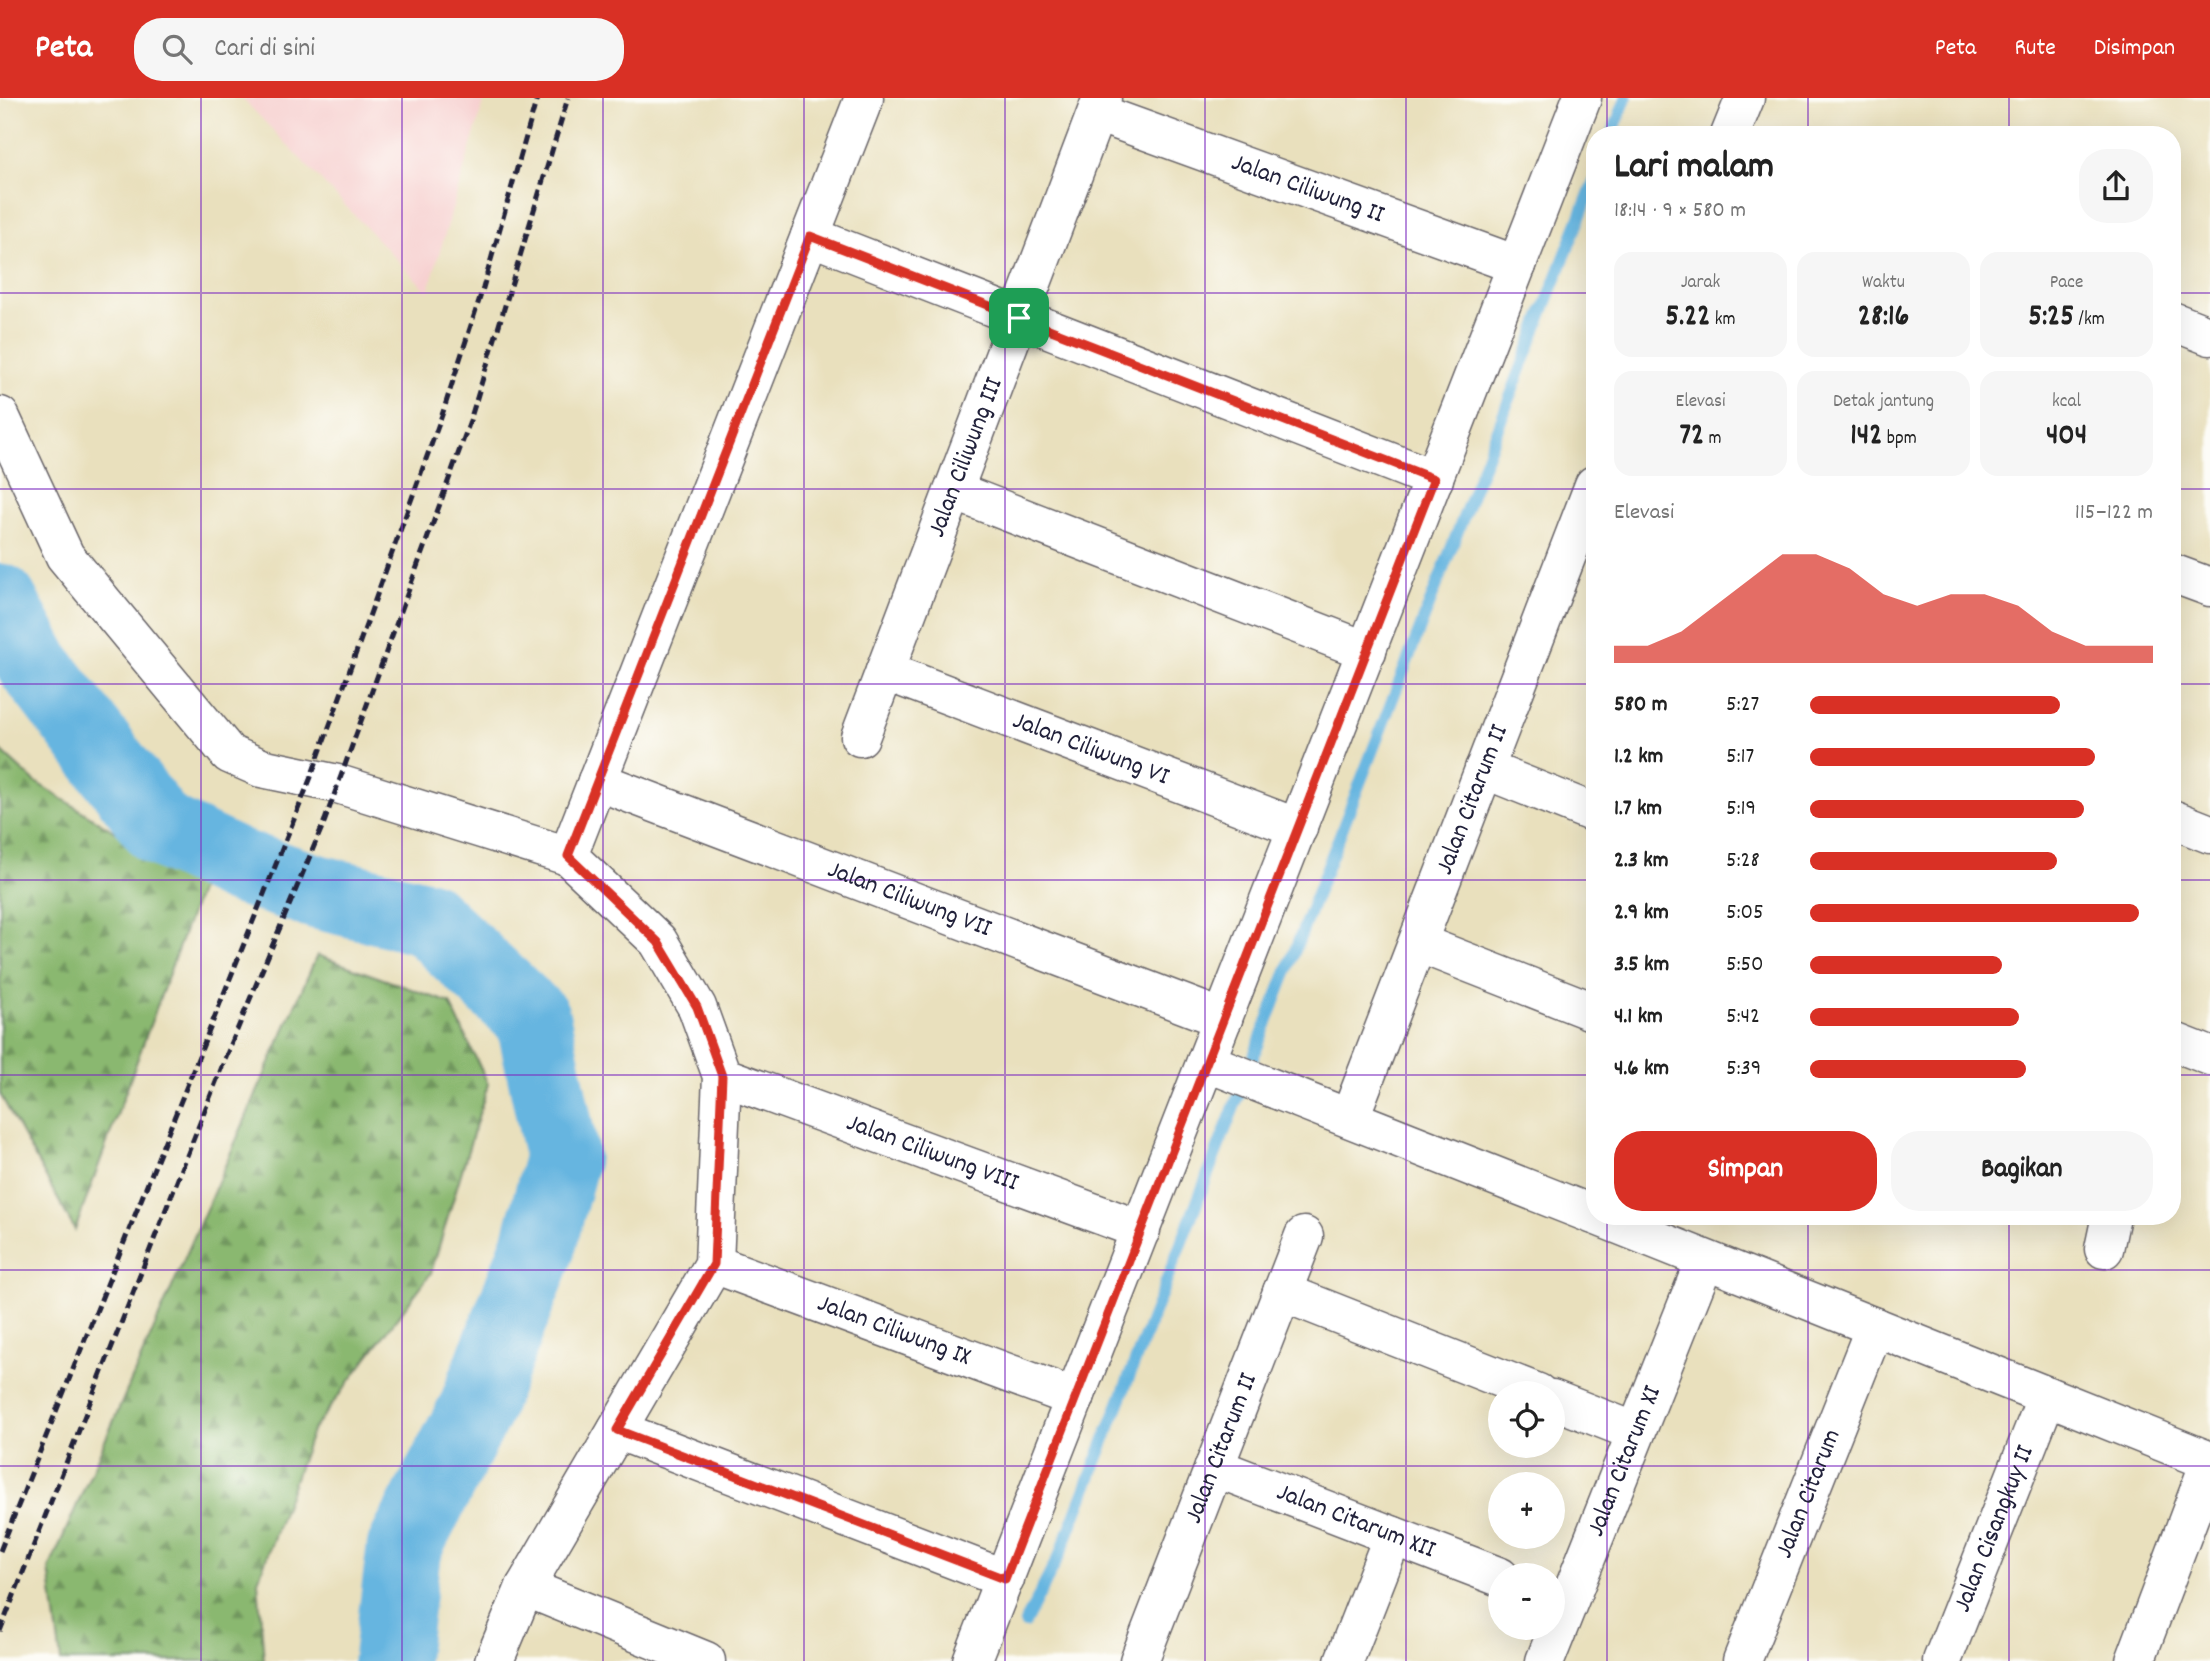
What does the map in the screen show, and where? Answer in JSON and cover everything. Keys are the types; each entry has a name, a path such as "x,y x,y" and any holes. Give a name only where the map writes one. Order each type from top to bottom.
{"street":[{"path":"568,856 864,98"},
{"path":"972,1661 1141,1230 1217,1066 1223,1019 1583,98"},
{"path":"1734,126 1745,98"},
{"name":"Jalan Ciliwung II","path":"1100,105 1517,265"},
{"name":"Jalan Ciliwung III","path":"860,737 1100,105"},
{"path":"810,236 1434,479"},
{"path":"2181,325 2210,336"},
{"path":"0,416 65,556 229,754 261,768 338,784 568,856 658,942 697,1007 722,1076 714,1264 525,1587 494,1661"},
{"path":"954,491 1367,651"},
{"name":"Jalan Citarum II","path":"1350,1117 1586,506"},
{"path":"2181,576 2210,587"},
{"name":"Jalan Ciliwung VI","path":"885,671 1298,828"},
{"path":"1484,769 1586,810"},
{"name":"Jalan Ciliwung VII","path":"597,781 1223,1019"},
{"path":"2181,823 2210,834"},
{"path":"1418,943 1586,1009"},
{"path":"2181,1045 2210,1056"},
{"path":"1217,1066 1586,1212"},
{"name":"Jalan Ciliwung VIII","path":"722,1076 1141,1230"},
{"path":"1619,1225 2210,1462 2135,1661"},
{"name":"Jalan Citarum II","path":"1139,1661 1304,1236"},
{"name":"Jalan Citarum XI","path":"1565,1589 1636,1432 1705,1259"},
{"name":"Jalan Ciliwung IX","path":"714,1264 1075,1398"},
{"path":"1282,1292 1508,1381"},
{"name":"Jalan Citarum","path":"1742,1661 1875,1327"},
{"name":"Jalan Cisangkuy II","path":"1942,1661 2047,1396"},
{"path":"1565,1404 1636,1432"},
{"path":"617,1430 1005,1579"},
{"name":"Jalan Citarum XII","path":"1214,1467 1488,1572"},
{"path":"1344,1661 1392,1536"},
{"path":"525,1587 701,1660"},
{"name":"Jalan Citarum XI","path":"1545,1661 1550,1640"}],"shaded area":[{"path":"242,98 485,98 428,292"}],"green space":[{"path":"0,750 34,781 201,886 75,1230 0,1094"},
{"path":"317,955 450,1003 488,1084 431,1273 312,1431 258,1581 264,1661 61,1661 49,1569"}],"waterway":[{"path":"1615,126 1626,98"},
{"path":"1025,1623 1061,1552 1586,202"},
{"path":"0,601 35,666 160,829 237,866 318,892 426,918 533,1019 562,1157 538,1247 475,1410 404,1548 390,1661"}],"railway":[{"path":"0,1551 311,777 442,415 483,288 537,98"},
{"path":"0,1631 227,1054 325,820 469,424 568,98"}],"route":[{"path":"810,236 1019,318 1434,479 1005,1579 617,1430 714,1264 722,1076 697,1007 658,942 568,856 810,236"}]}
